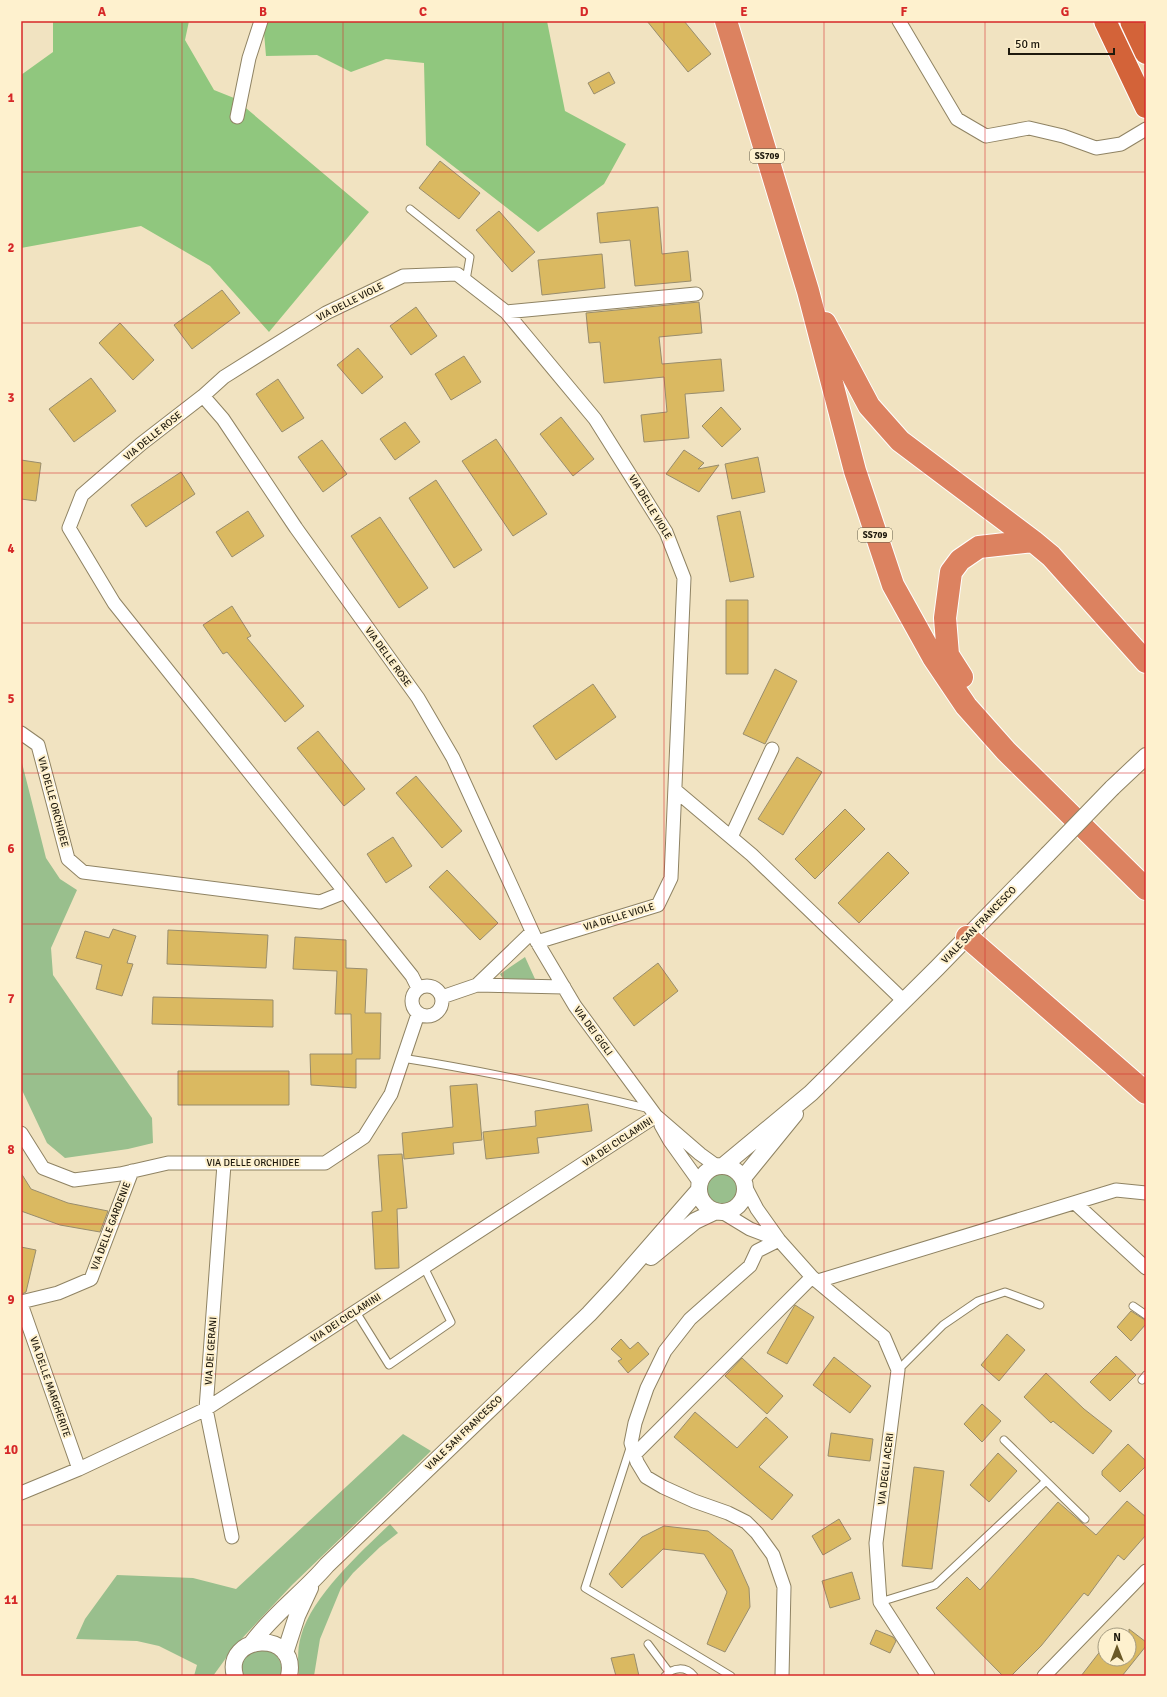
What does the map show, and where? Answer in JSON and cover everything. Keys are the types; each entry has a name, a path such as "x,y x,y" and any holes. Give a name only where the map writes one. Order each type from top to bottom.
{"highway":[{"name":"SS709","path":"726,21 808,290 854,472 893,585 933,657 966,706 1006,751 1105,847 1146,877"},
{"path":"1105,21 1146,107"},
{"path":"1131,21 1146,53"},
{"path":"808,290 869,406 879,418 900,441 1034,541 1062,568 1146,662"},
{"path":"1006,751 948,655 944,618 951,572 960,560 978,547 1034,541"},
{"path":"1105,847 1146,888"},
{"path":"967,937 1146,1093"},
{"path":"1121,1070 1146,1079"}],"street":[{"path":"237,117 249,58 260,21"},
{"path":"899,21 957,119 986,136 1030,128 1064,136 1096,148 1121,144 1146,129"},
{"name":"VIA DELLE VIOLE","path":"203,396 224,377 326,313 403,276 457,274 506,312 595,419 666,532 684,578 671,878 658,905 534,937"},
{"path":"506,312 696,294"},
{"name":"VIA DELLE ROSE","path":"418,988 408,971 114,603 69,528 82,495 141,444 203,396 223,419 296,528 418,698 453,758 534,937"},
{"name":"VIA DELLE ORCHIDEE","path":"21,733 38,745 68,859 83,872 320,902 345,892"},
{"path":"731,837 772,749"},
{"name":"VIALE SAN FRANCESCO","path":"720,1166 811,1093 904,1001 1112,788 1146,756"},
{"path":"674,790 758,861 904,1001"},
{"path":"478,985 534,937"},
{"name":"VIA DEI GIGLI","path":"534,937 575,1006 653,1113 700,1187"},
{"path":"442,997 478,985 564,987"},
{"path":"422,986 432,986 442,997 440,1008 433,1014 423,1016 418,1014 412,1006 411,1001 414,992 422,986"},
{"name":"VIA DELLE ORCHIDEE","path":"21,1133 43,1168 74,1180 132,1171 168,1163 325,1163 364,1137 391,1094 418,1014"},
{"name":"VIALE SAN FRANCESCO","path":"744,1183 811,1093"},
{"name":"VIA DEI GIGLI","path":"653,1113 700,1154 720,1166"},
{"name":"VIA DEI CICLAMINI","path":"21,1493 79,1469 206,1409 424,1267 653,1113"},
{"name":"VIA DEI GERANI","path":"224,1164 206,1409 232,1537"},
{"path":"779,1240 750,1229 704,1203 700,1187 707,1172 720,1166 734,1169 744,1183 757,1208 779,1240 815,1279 884,1337 898,1370"},
{"name":"VIA DELLE GARDENIE","path":"21,1303 58,1293 91,1279 132,1171"},
{"path":"719,1212 730,1211 738,1207 742,1201 744,1183"},
{"name":"VIALE SAN FRANCESCO","path":"221,1676 235,1670 238,1655 244,1648 252,1643 266,1625 312,1583 344,1549 589,1314 617,1284 700,1187"},
{"path":"633,1449 815,1279 1116,1190 1146,1193"},
{"path":"1075,1203 1146,1268"},
{"name":"VIALE SAN FRANCESCO","path":"617,1284 695,1221 719,1212"},
{"path":"779,1240 757,1251 750,1266 690,1319 665,1351 647,1388 635,1423 633,1449 637,1462 646,1477 681,1496 728,1513 746,1522 757,1533 773,1555 784,1587 782,1676"},
{"name":"VIA DELLE MARGHERITE","path":"21,1303 79,1469"},
{"name":"VIA DEGLI ACERI","path":"898,1370 876,1543 880,1602 928,1676"},
{"path":"1044,1676 1146,1571"},
{"name":"VIALE SAN FRANCESCO","path":"285,1653 297,1616 312,1583"},
{"path":"252,1643 261,1641 270,1642 279,1646 285,1653 289,1662 290,1674"}],"lane":[{"path":"410,209 470,257 466,280"},
{"path":"402,1058 472,1069 569,1089 653,1113"},
{"path":"356,1312 389,1365 451,1322 424,1267"},
{"path":"898,1370 943,1325 978,1301 1005,1292 1040,1305"},
{"path":"1132,1306 1146,1315"},
{"path":"1004,1440 1085,1519"},
{"path":"633,1449 585,1588 731,1676"},
{"path":"880,1602 935,1585 1046,1481"},
{"path":"648,1644 667,1674 680,1668 686,1670 694,1676"}],"green space":[{"path":"53,21 189,21 185,40 214,90 234,98 369,212 269,332 210,266 141,226 21,248 21,75 53,52"},
{"path":"263,21 547,21 565,111 626,144 604,184 538,232 426,145 424,63 386,59 351,72 317,55 266,56"},
{"path":"21,759 46,858 60,879 77,890 51,948 53,975 152,1118 153,1143 128,1149 65,1158 47,1143 21,1088"},
{"path":"525,957 535,979 505,982 500,974"},
{"path":"718,1172 724,1172 728,1173 735,1179 738,1189 737,1196 731,1203 724,1206 718,1206 714,1205 707,1199 704,1192 704,1186 705,1182 711,1175"},
{"path":"403,1434 431,1451 292,1585 234,1647 213,1676 194,1676 197,1665 159,1646 137,1641 76,1639 85,1619 117,1575 193,1578 236,1589"},
{"path":"390,1524 398,1533 380,1547 353,1573 341,1588 320,1639 314,1676 299,1676 298,1656 301,1636 315,1606 338,1576"},
{"path":"255,1650 267,1650 276,1655 280,1661 282,1669 281,1676 241,1676 241,1666 243,1660"}],"building":[{"path":"647,21 684,21 711,54 688,72"},
{"path":"609,72 615,83 594,94 588,83"},
{"path":"440,161 480,193 459,219 419,188"},
{"path":"658,207 662,254 688,251 691,281 635,286 630,240 600,243 597,213"},
{"path":"499,211 535,252 512,272 476,230"},
{"path":"602,254 605,288 542,295 538,260"},
{"path":"222,290 240,313 192,349 174,325"},
{"path":"699,302 702,333 659,337 662,364 721,359 724,391 685,394 689,438 644,442 641,415 667,412 664,377 604,383 600,342 589,343 586,313"},
{"path":"416,307 437,336 411,355 390,326"},
{"path":"120,323 154,360 133,380 99,343"},
{"path":"358,348 383,377 362,394 337,365"},
{"path":"464,356 481,382 451,400 435,374"},
{"path":"91,378 116,411 74,442 49,409"},
{"path":"278,379 304,418 282,432 256,394"},
{"path":"721,407 741,429 722,447 702,426"},
{"path":"561,417 594,459 573,476 540,434"},
{"path":"405,422 420,442 395,460 380,439"},
{"path":"496,439 547,514 513,536 462,461"},
{"path":"322,440 347,474 323,492 298,457"},
{"path":"684,450 704,463 698,469 719,465 699,492 666,474"},
{"path":"758,457 765,492 732,499 725,464"},
{"path":"21,460 41,463 36,501 21,499"},
{"path":"181,472 195,494 146,527 131,505"},
{"path":"436,480 482,550 454,568 409,498"},
{"path":"248,511 264,536 232,557 216,532"},
{"path":"740,511 754,577 730,582 717,516"},
{"path":"380,517 428,588 399,608 351,536"},
{"path":"726,600 748,600 748,674 726,674"},
{"path":"232,606 251,636 247,638 304,706 285,722 227,652 223,654 203,625"},
{"path":"775,669 797,681 765,744 743,734"},
{"path":"593,684 616,717 556,760 533,726"},
{"path":"318,731 365,789 344,806 297,748"},
{"path":"797,757 822,772 783,835 758,819"},
{"path":"416,776 462,831 442,848 396,793"},
{"path":"845,809 865,829 815,879 795,859"},
{"path":"393,837 412,866 386,883 367,854"},
{"path":"888,852 909,873 859,923 838,903"},
{"path":"447,870 498,923 480,940 429,887"},
{"path":"113,929 136,936 127,963 133,964 122,996 96,989 102,965 76,958 85,931 109,938"},
{"path":"168,930 268,935 266,968 167,964"},
{"path":"295,937 346,940 346,968 367,969 365,1013 381,1013 380,1059 356,1059 356,1088 311,1085 310,1054 352,1054 351,1014 335,1014 337,971 293,969"},
{"path":"658,963 678,991 634,1026 613,998"},
{"path":"153,997 273,1000 273,1027 152,1024"},
{"path":"178,1071 289,1071 289,1105 178,1105"},
{"path":"477,1084 482,1140 453,1143 454,1154 404,1159 402,1133 453,1127 450,1086"},
{"path":"588,1104 592,1131 537,1138 539,1153 486,1159 483,1132 536,1126 535,1111"},
{"path":"402,1154 407,1208 397,1209 399,1268 375,1269 372,1212 382,1211 378,1155"},
{"path":"21,1173 31,1189 68,1203 108,1211 100,1232 60,1225 21,1211"},
{"path":"21,1247 36,1250 26,1292 22,1294"},
{"path":"795,1305 814,1317 787,1364 767,1353"},
{"path":"1131,1311 1145,1320 1146,1324 1131,1341 1117,1327"},
{"path":"1007,1334 1025,1350 999,1381 981,1365"},
{"path":"621,1339 630,1349 638,1342 649,1354 628,1373 618,1361 622,1359 611,1349"},
{"path":"1116,1356 1136,1375 1110,1401 1090,1382"},
{"path":"834,1357 871,1386 850,1413 813,1385"},
{"path":"742,1358 783,1396 767,1414 725,1376"},
{"path":"1046,1373 1084,1409 1112,1431 1093,1454 1053,1421 1051,1423 1024,1397"},
{"path":"982,1404 1001,1421 982,1442 964,1424"},
{"path":"695,1412 737,1448 766,1417 788,1437 759,1467 793,1495 772,1520 674,1437"},
{"path":"831,1433 873,1439 870,1461 828,1456"},
{"path":"1128,1444 1146,1461 1146,1466 1120,1492 1102,1475 1102,1471"},
{"path":"998,1453 1017,1471 989,1502 970,1485"},
{"path":"914,1467 944,1471 932,1569 902,1566"},
{"path":"1127,1501 1146,1517 1146,1535 1124,1560 1118,1555 1088,1596 1084,1593 1041,1646 1011,1676 1003,1676 936,1608 967,1577 980,1590 1058,1502 1096,1535"},
{"path":"839,1519 851,1539 823,1555 812,1536"},
{"path":"664,1526 708,1531 732,1550 749,1588 750,1607 725,1652 707,1644 727,1592 704,1554 663,1549 622,1588 609,1574 642,1537"},
{"path":"852,1572 860,1599 830,1608 822,1581"},
{"path":"876,1630 893,1637 896,1641 890,1653 870,1644"},
{"path":"1137,1635 1146,1642 1146,1646 1137,1657"},
{"path":"634,1654 639,1676 616,1676 611,1658"},
{"path":"1097,1655 1097,1667 1129,1667 1122,1676 1081,1676"}]}
